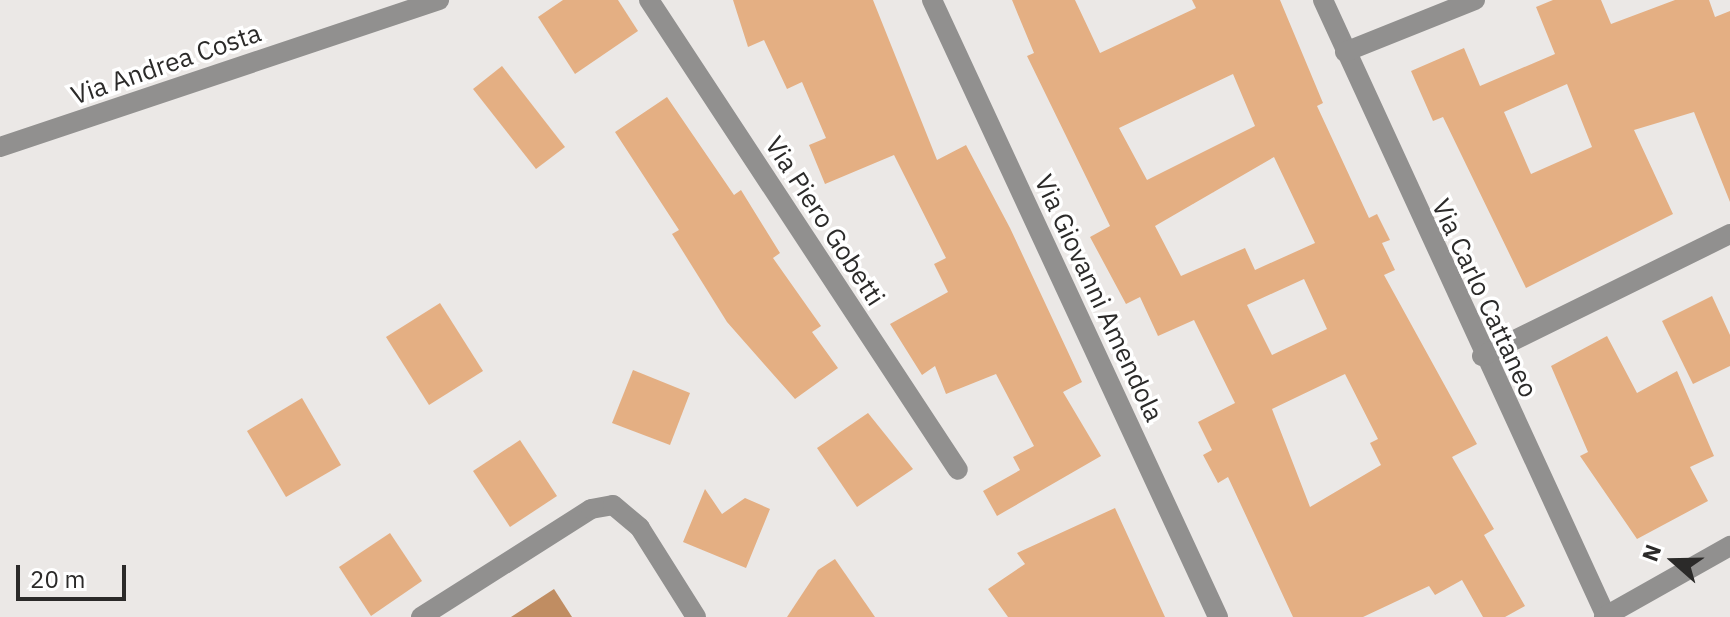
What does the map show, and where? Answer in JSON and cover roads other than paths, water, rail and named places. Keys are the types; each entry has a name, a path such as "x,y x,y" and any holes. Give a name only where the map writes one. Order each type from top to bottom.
{"street":[{"name":"Via Andrea Costa","path":"0,147 439,0"},
{"name":"Via Piero Gobetti","path":"649,0 958,470"},
{"name":"Via Giovanni Amendola","path":"932,0 1218,617"},
{"name":"Via Carlo Cattaneo","path":"1323,0 1482,356 1605,616"},
{"path":"1345,52 1475,0"},
{"path":"1482,356 1730,234"},
{"path":"421,617 591,509 613,505 640,528 696,617"},
{"path":"1605,616 1730,546"}]}
